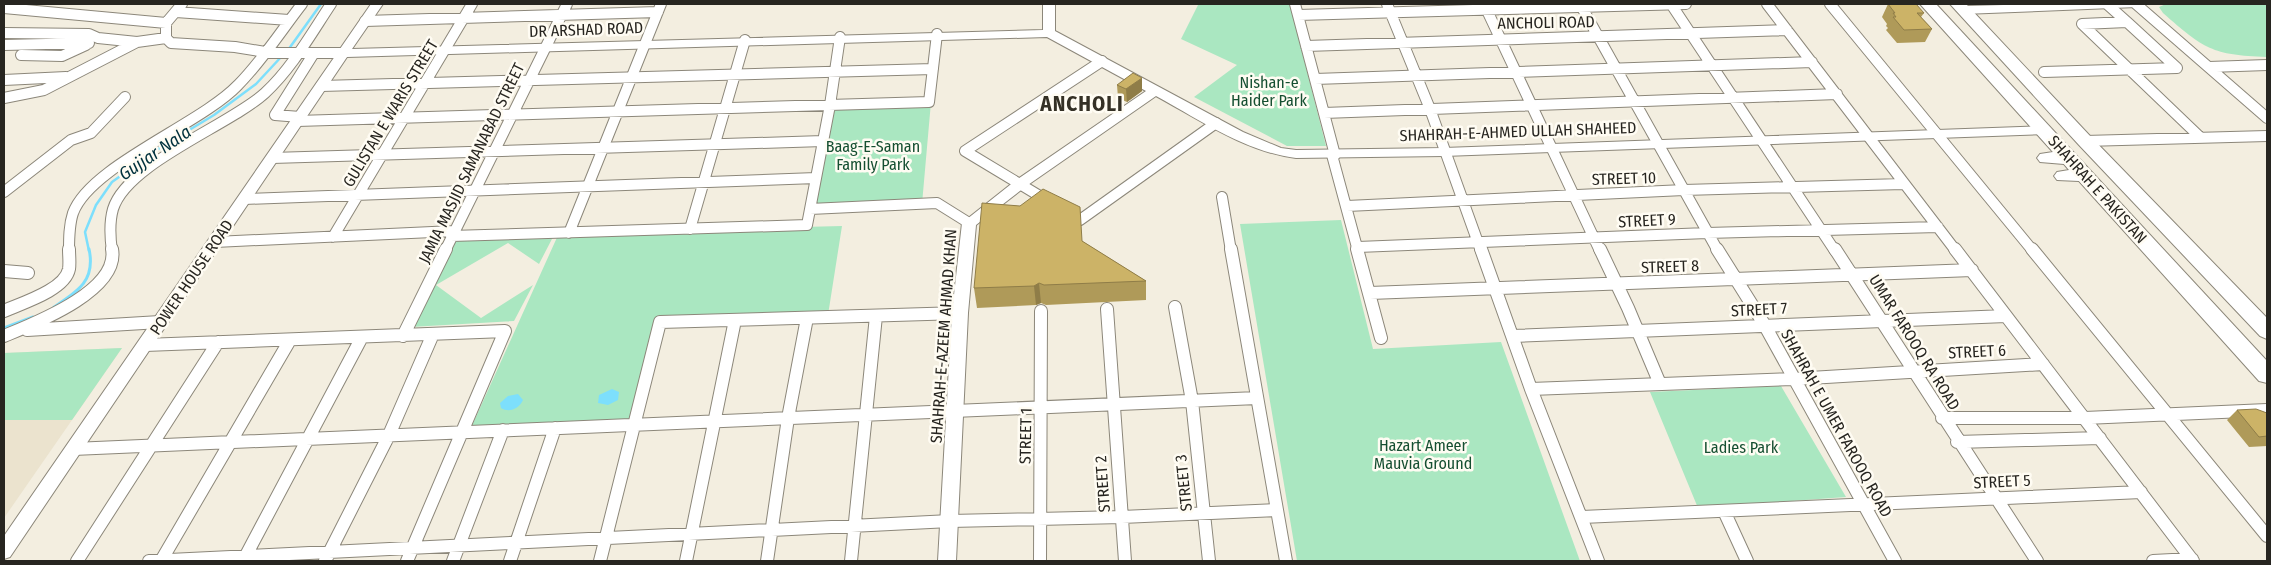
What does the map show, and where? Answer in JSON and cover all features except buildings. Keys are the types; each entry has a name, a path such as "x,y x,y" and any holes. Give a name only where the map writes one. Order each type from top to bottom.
{"highway":[{"name":"SHAHRAH E PAKISTAN","path":"1928,4 2267,375"},
{"name":"SHAHRAH E PAKISTAN","path":"1961,7 2085,141 2267,331"},
{"path":"1979,61 1976,51 1952,21 1958,19 1966,23 1998,56 2026,78"},
{"path":"2046,158 2070,158"},
{"path":"2063,176 2086,175"}],"street":[{"path":"4,33 89,34 98,38 137,42 166,38 171,14 182,4"},
{"path":"4,311 44,294 65,279 69,269 68,230 74,211 88,190 129,158 207,109 238,86 302,4"},
{"path":"8,333 56,314 81,298 95,286 108,270 113,255 109,234 113,208 130,183 148,168 265,93 331,4"},
{"name":"POWER HOUSE ROAD","path":"4,551 377,4"},
{"name":"GULISTAN E WARIS STREET","path":"333,236 472,4"},
{"name":"JAMIA MASJID SAMANABAD STREET","path":"403,336 566,4"},
{"path":"1049,4 1050,33"},
{"path":"1295,4 1381,338"},
{"name":"UMAR FAROOQ RA ROAD","path":"1671,4 1825,230 1957,442 2037,561"},
{"path":"1298,16 1389,8 1686,4"},
{"path":"1767,4 2192,560"},
{"path":"1830,4 1939,134 2267,536"},
{"path":"1961,7 2136,4 2267,118"},
{"name":"SHAHRAH E UMER FAROOQ ROAD","path":"1580,5 1660,144 1707,233 1764,324 1896,561"},
{"path":"2044,72 2177,68 2108,5"},
{"path":"4,8 31,6 34,12 171,14 289,20"},
{"path":"1486,7 1513,71 1551,147 1593,239 1617,284 1660,384"},
{"path":"365,21 561,14 659,8 569,233"},
{"path":"1389,8 1430,109 1461,200 1513,336 1531,389 1598,561"},
{"path":"2127,22 2082,24 2201,138"},
{"name":"ANCHOLI ROAD","path":"1306,46 1499,38 1787,30"},
{"name":"DR ARSHAD ROAD","path":"166,38 171,43 235,47 278,54 314,54 937,34 1050,33"},
{"name":"SHAHRAH-E-AHMED ULLAH SHAHEED","path":"1050,33 1216,123 1279,152 1334,155 1444,152 2045,130"},
{"path":"314,54 274,115 298,119 404,118 929,102 937,34"},
{"path":"215,242 333,236 569,233 807,225 836,71 840,37"},
{"path":"21,56 62,56 98,38"},
{"path":"690,229 745,40"},
{"path":"4,98 44,90 137,42"},
{"path":"4,45 89,43"},
{"path":"1102,60 965,151 1080,220 1216,123"},
{"path":"1315,79 1616,67 1812,62"},
{"path":"2209,67 2267,65"},
{"path":"321,86 933,69"},
{"path":"4,80 70,77"},
{"name":"SHAHRAH-E-AZEEM AHMAD KHAN","path":"947,561 960,313 969,223 1020,184 1156,90"},
{"path":"1324,113 1837,94"},
{"path":"4,190 71,140 91,133 125,97"},
{"path":"2085,141 2267,136"},
{"path":"272,158 823,141"},
{"path":"244,199 816,178"},
{"name":"STREET 10","path":"1347,206 1684,190 1903,184"},
{"path":"1222,197 1286,561"},
{"path":"810,209 937,204 969,223"},
{"name":"STREET 9","path":"1358,247 1707,233 1938,227"},
{"name":"STREET 8","path":"1370,293 1972,270"},
{"path":"4,271 28,273"},
{"name":"STREET 3","path":"1175,307 1192,401 1209,561"},
{"name":"STREET 2","path":"1107,309 1125,561"},
{"name":"STREET 1","path":"1040,561 1041,311"},
{"path":"600,561 636,424 660,322 960,313"},
{"path":"851,561 876,316"},
{"name":"STREET 7","path":"1513,336 1764,324 2006,316"},
{"path":"767,561 788,418 807,318"},
{"path":"686,561 736,320"},
{"path":"8,333 160,322"},
{"path":"145,345 505,331 407,561"},
{"path":"327,557 389,435 433,334"},
{"path":"244,559 362,337"},
{"path":"161,561 290,340"},
{"path":"77,561 153,446 218,342"},
{"name":"STREET 6","path":"1531,389 1793,379 2043,364"},
{"path":"73,449 1257,398"},
{"path":"1942,418 2085,418 2267,410"},
{"path":"510,561 555,428"},
{"path":"453,561 503,430"},
{"path":"1957,442 2100,438"},
{"name":"STREET 5","path":"1582,517 1865,506 2140,492"},
{"path":"149,561 327,557 413,548 606,537 950,521 1040,520 1276,510"},
{"path":"1724,511 1747,561"},
{"path":"2153,561 2192,560"}],"shaded area":[{"path":"122,348 72,420 4,518 4,353"}],"green space":[{"name":"Nishan-e Haider Park","path":"1290,4 1326,146 1287,146 1194,97 1237,65 1181,39 1198,5"},
{"path":"2166,4 2267,4 2267,57 2233,54 2210,48 2189,35 2163,13 2159,7"},
{"name":"Baag-E-Saman Family Park","path":"931,102 922,204 810,209 830,105"},
{"name":"Hazart Ameer Mauvia Ground","path":"1341,220 1373,349 1501,342 1580,561 1297,561 1240,224"},
{"path":"842,226 828,315 660,322 636,424 470,430 559,233"},
{"path":"553,237 539,264 508,243 436,285 481,318 533,285 514,321 411,327 453,238"},
{"path":"122,348 72,420 4,420 4,353"},
{"name":"Ladies Park","path":"1781,386 1846,497 1698,508 1650,392"}],"water":[{"path":"612,389 619,392 618,400 608,405 598,403 599,395"},
{"path":"518,394 523,400 519,406 510,410 501,408 500,403 508,396"}],"waterway":[{"name":"Gujjar Nala","path":"288,50 321,4"},
{"name":"Gujjar Nala","path":"89,251 85,232 96,205 112,182 161,147 214,115 256,84 282,56"},
{"name":"Gujjar Nala","path":"54,307 83,284 90,269 89,249"},
{"name":"Gujjar Nala","path":"4,328 33,317"}],"district":[{"name":"ANCHOLI","path":"1082,104"}]}
